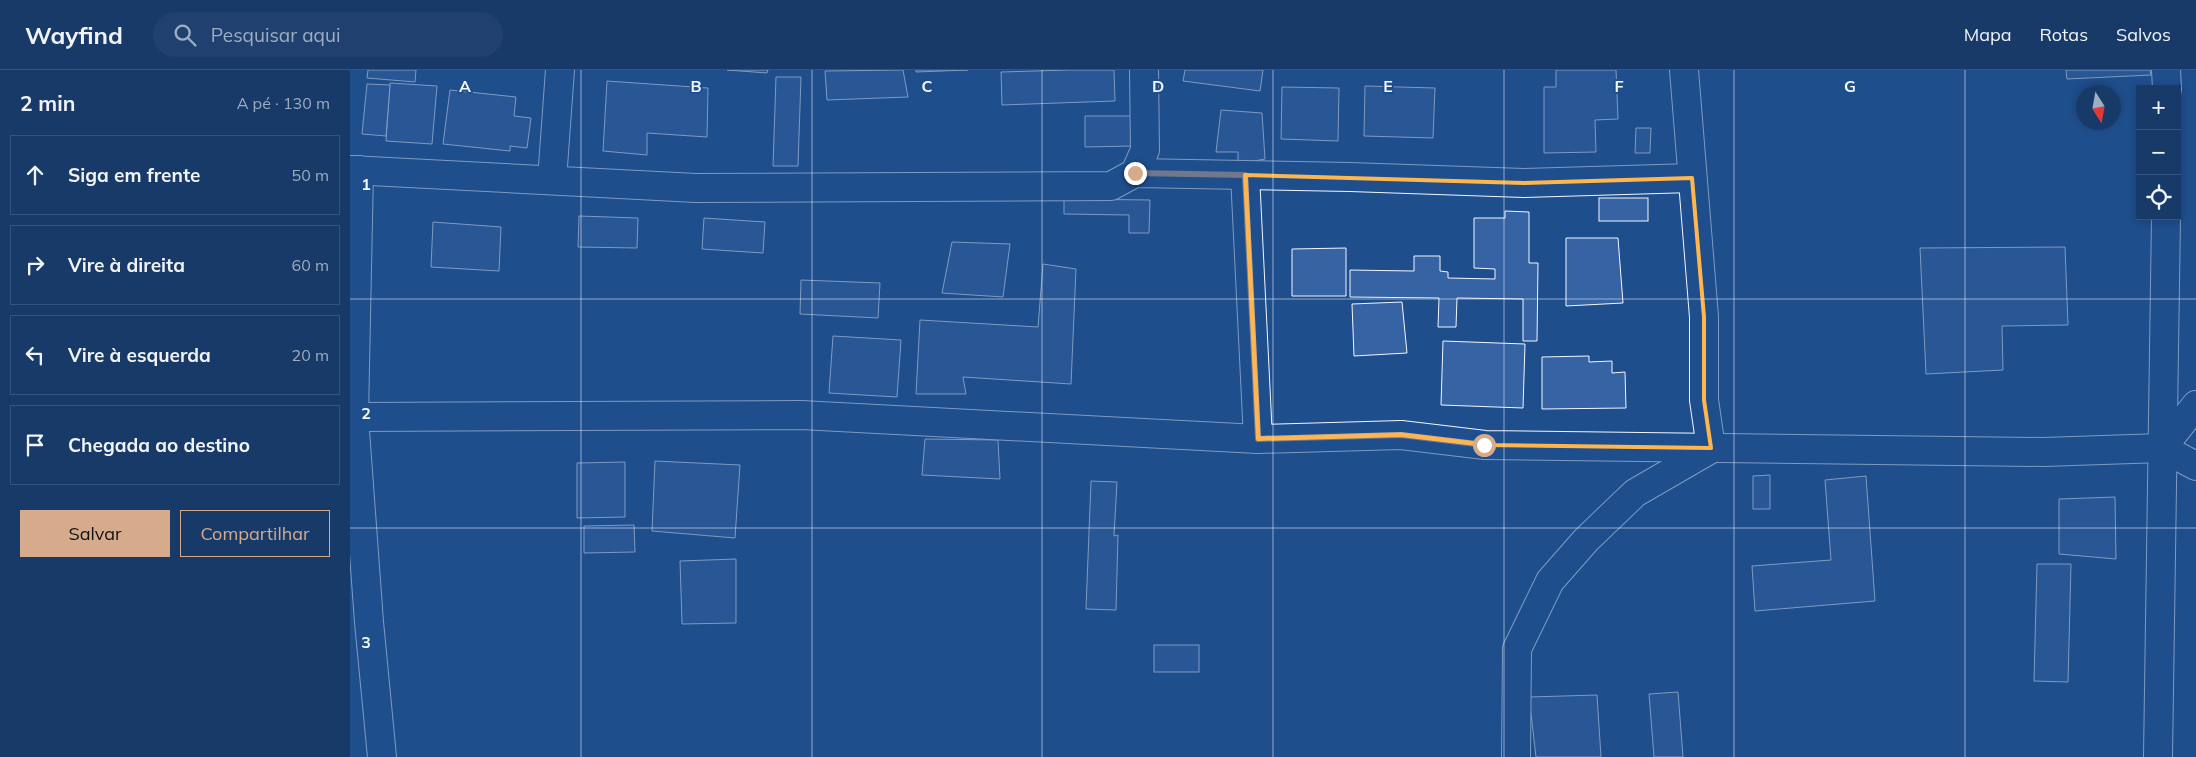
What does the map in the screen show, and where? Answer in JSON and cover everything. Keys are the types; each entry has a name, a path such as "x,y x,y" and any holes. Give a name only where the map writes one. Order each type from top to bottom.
{"street":[{"path":"552,180 560,70"},
{"path":"1135,173 1145,150 1144,70"},
{"path":"1684,70 1704,317 1704,400 1711,448"},
{"path":"2166,70 2167,85"},
{"path":"382,757 369,622 354,417 354,170 696,188 1111,186 1135,173 1524,183 1692,178"},
{"path":"1245,175 1258,439"},
{"path":"2158,757 2166,220"},
{"path":"2162,448 2196,405"},
{"path":"354,417 801,415 1258,439 1401,435 1484,445 2043,452 2162,448 2196,466"},
{"path":"1516,757 1517,649 1550,581 1586,540 1635,493 1711,448"},
{"path":"350,598 369,622"}],"highlighted area":[{"path":"1245,175 1524,183 1692,178 1704,317 1704,400 1711,448 1485,445 1401,435 1258,439"}],"building":[{"path":"368,70 416,70 415,82 367,78"},
{"path":"727,70 768,70 767,73"},
{"path":"903,70 908,97 827,100 825,71"},
{"path":"916,70 968,70 916,72"},
{"path":"1114,70 1115,101 1002,105 1001,72"},
{"path":"1185,70 1263,70 1260,91 1183,81"},
{"path":"1556,70 1616,70 1618,119 1595,120 1596,152 1544,153 1544,87 1556,87"},
{"path":"2066,70 2150,70 2151,75 2067,79"},
{"path":"776,77 801,77 798,166 773,166"},
{"path":"607,81 708,88 707,137 647,133 647,155 603,151"},
{"path":"390,83 437,86 432,144 386,141"},
{"path":"367,84 390,85 386,136 362,134"},
{"path":"1365,86 1435,88 1433,138 1364,136"},
{"path":"1282,87 1339,88 1338,141 1281,139"},
{"path":"450,90 516,97 514,116 531,118 527,148 510,146 510,151 443,144"},
{"path":"1221,110 1262,113 1265,159 1238,164 1238,152 1216,152"},
{"path":"1085,116 1133,116 1133,146 1085,147"},
{"path":"1636,128 1651,128 1650,153 1635,153"},
{"path":"1599,198 1648,198 1648,221 1599,221"},
{"path":"1064,199 1150,200 1149,233 1129,233 1129,215 1064,214"},
{"path":"1505,211 1529,212 1529,263 1538,263 1537,341 1523,341 1523,299 1457,298 1456,327 1438,327 1439,298 1350,297 1350,270 1414,271 1414,256 1440,256 1440,271 1448,272 1448,278 1495,279 1495,269 1474,268 1474,218 1505,218"},
{"path":"579,216 638,218 637,248 578,247"},
{"path":"704,218 765,222 763,253 702,249"},
{"path":"433,222 501,227 499,271 431,267"},
{"path":"1566,238 1618,238 1623,303 1566,306"},
{"path":"952,242 1010,244 1003,297 942,293"},
{"path":"2065,247 2068,325 2002,326 2003,370 1926,374 1920,248"},
{"path":"1346,248 1346,296 1292,296 1292,249"},
{"path":"1043,264 1076,269 1071,384 963,377 966,394 916,394 920,320 1038,327"},
{"path":"801,280 880,283 878,318 800,314"},
{"path":"1402,302 1407,353 1354,356 1352,304"},
{"path":"833,336 901,340 897,397 829,393"},
{"path":"1443,341 1525,344 1523,408 1441,405"},
{"path":"1589,356 1589,362 1612,361 1612,373 1625,372 1626,408 1542,409 1542,357"},
{"path":"925,439 998,440 1000,479 922,475"},
{"path":"655,461 740,465 735,538 652,531"},
{"path":"625,462 625,517 577,518 577,463"},
{"path":"1770,475 1770,509 1753,509 1753,476"},
{"path":"1866,476 1875,601 1755,611 1752,566 1831,560 1825,480"},
{"path":"1091,481 1117,482 1114,536 1118,535 1116,610 1086,609"},
{"path":"2115,497 2116,559 2059,554 2059,499"},
{"path":"634,525 635,552 584,553 584,526"},
{"path":"736,559 736,623 682,624 680,561"},
{"path":"2037,564 2071,564 2068,682 2034,681"},
{"path":"1154,645 1199,645 1199,672 1154,672"},
{"path":"1678,692 1683,757 1654,757 1649,694"},
{"path":"1597,695 1601,757 1536,757 1529,697"}],"route":[{"path":"1135,173 1245,175 1258,439 1401,435 1484,445"}]}
